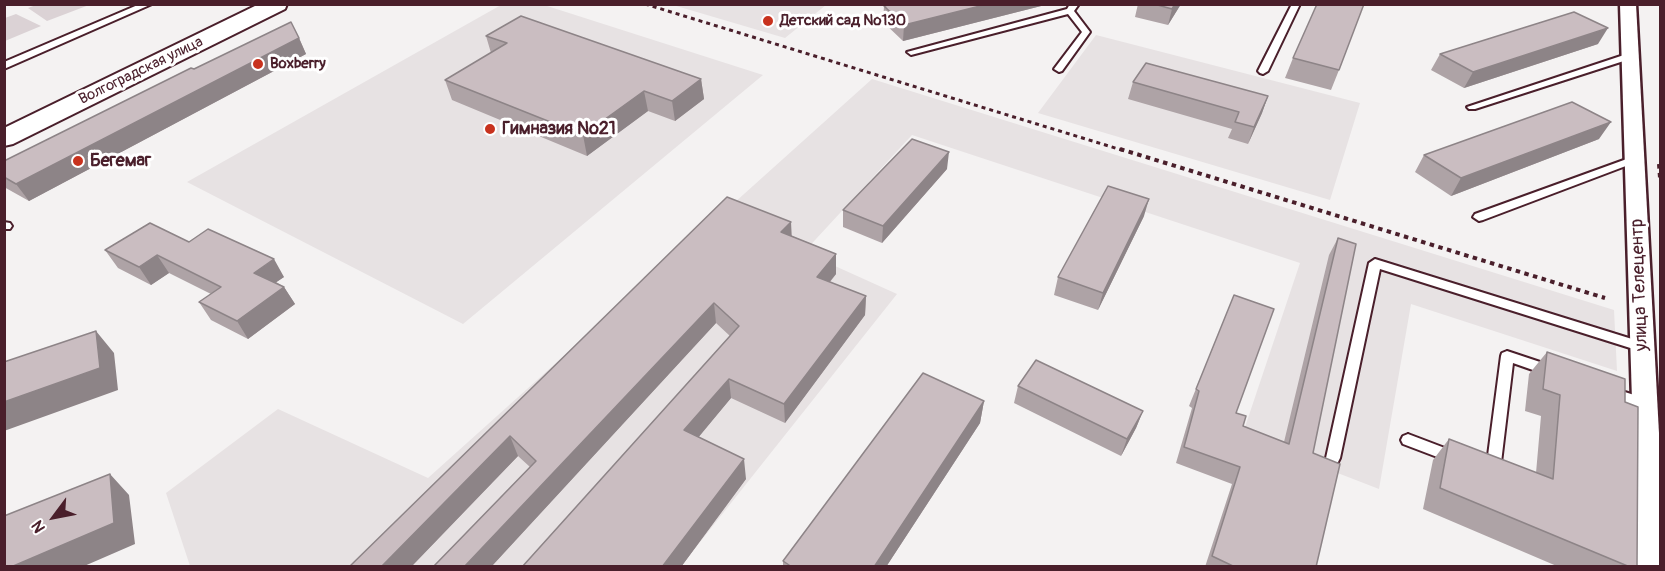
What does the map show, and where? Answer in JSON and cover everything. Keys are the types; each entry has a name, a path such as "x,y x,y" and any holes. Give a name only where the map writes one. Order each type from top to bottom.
{"main road":[{"name":"Волгоградская улица","path":"4,138 277,4"}],"street":[{"name":"улица Телецентр","path":"1628,4 1652,567"}],"lane":[{"path":"4,66 148,4"},
{"path":"1263,71 1296,4"},
{"path":"911,52 1072,8 1086,32 1059,69"},
{"path":"1472,107 1630,56"},
{"path":"1479,218 1635,159"},
{"path":"1333,458 1376,263 1642,347"},
{"path":"1482,469 1493,473 1506,356 1560,375"},
{"path":"1592,386 1645,404"},
{"path":"1408,440 1461,460"}],"path":[{"path":"645,4 1605,298"},
{"path":"1659,165 1660,178"}],"shaded area":[{"name":"Детский сад №130","path":"826,4 785,38 673,5"},
{"path":"36,5 89,5 47,21 28,8"},
{"name":"Гимназия №21","path":"501,5 544,5 763,75 463,324 187,182"},
{"path":"16,14 41,26 5,41 5,18"},
{"path":"1096,35 1360,103 1330,200 1038,113"},
{"path":"872,79 1614,310 1617,371 1411,304 1379,489 1242,436 1300,263 912,135 804,252 897,294 681,566 190,566 166,493 278,409 428,478"}],"building":[{"path":"892,4 988,4 904,25 884,6"},
{"path":"1154,4 1175,4 1172,9"},
{"path":"1317,4 1364,4 1339,70 1293,58"},
{"path":"1574,12 1608,28 1473,72 1440,54"},
{"path":"521,16 701,79 672,101 644,91 583,135 445,80 507,43 486,36"},
{"path":"291,22 299,38 16,184 4,177 4,161 191,68 194,69"},
{"path":"1146,63 1268,96 1254,127 1235,122 1239,112 1133,82"},
{"path":"1572,102 1611,122 1461,178 1424,155"},
{"path":"912,139 949,152 883,226 843,210"},
{"path":"1108,186 1149,199 1103,293 1058,277"},
{"path":"727,197 791,222 781,232 836,254 817,277 866,296 784,404 729,379 684,430 744,459 662,567 522,567 739,326 714,303 464,567 433,567 536,461 510,436 381,567 349,567"},
{"path":"150,223 189,242 208,229 274,259 254,273 284,287 237,321 199,302 221,287 157,255 139,267 105,250"},
{"path":"1338,238 1356,244 1313,453 1340,464 1316,567 1235,567 1212,556 1240,467 1184,447 1199,391 1196,389 1234,295 1274,309 1236,413 1246,416 1243,426 1289,444"},
{"path":"96,331 100,368 4,402 4,362"},
{"path":"1547,352 1625,379 1625,402 1638,407 1637,567 1630,567 1440,488 1449,439 1553,479 1560,395 1543,389"},
{"path":"1036,360 1143,411 1127,439 1018,386"},
{"path":"923,373 984,401 874,567 792,567 783,561"},
{"path":"110,474 114,523 11,567 4,567 4,516"}],"place":[{"name":"Детский сад №130","path":"768,21"},
{"name":"Boxberry","path":"258,64"},
{"name":"Гимназия №21","path":"490,129"},
{"name":"Бегемаг","path":"78,161"}]}
